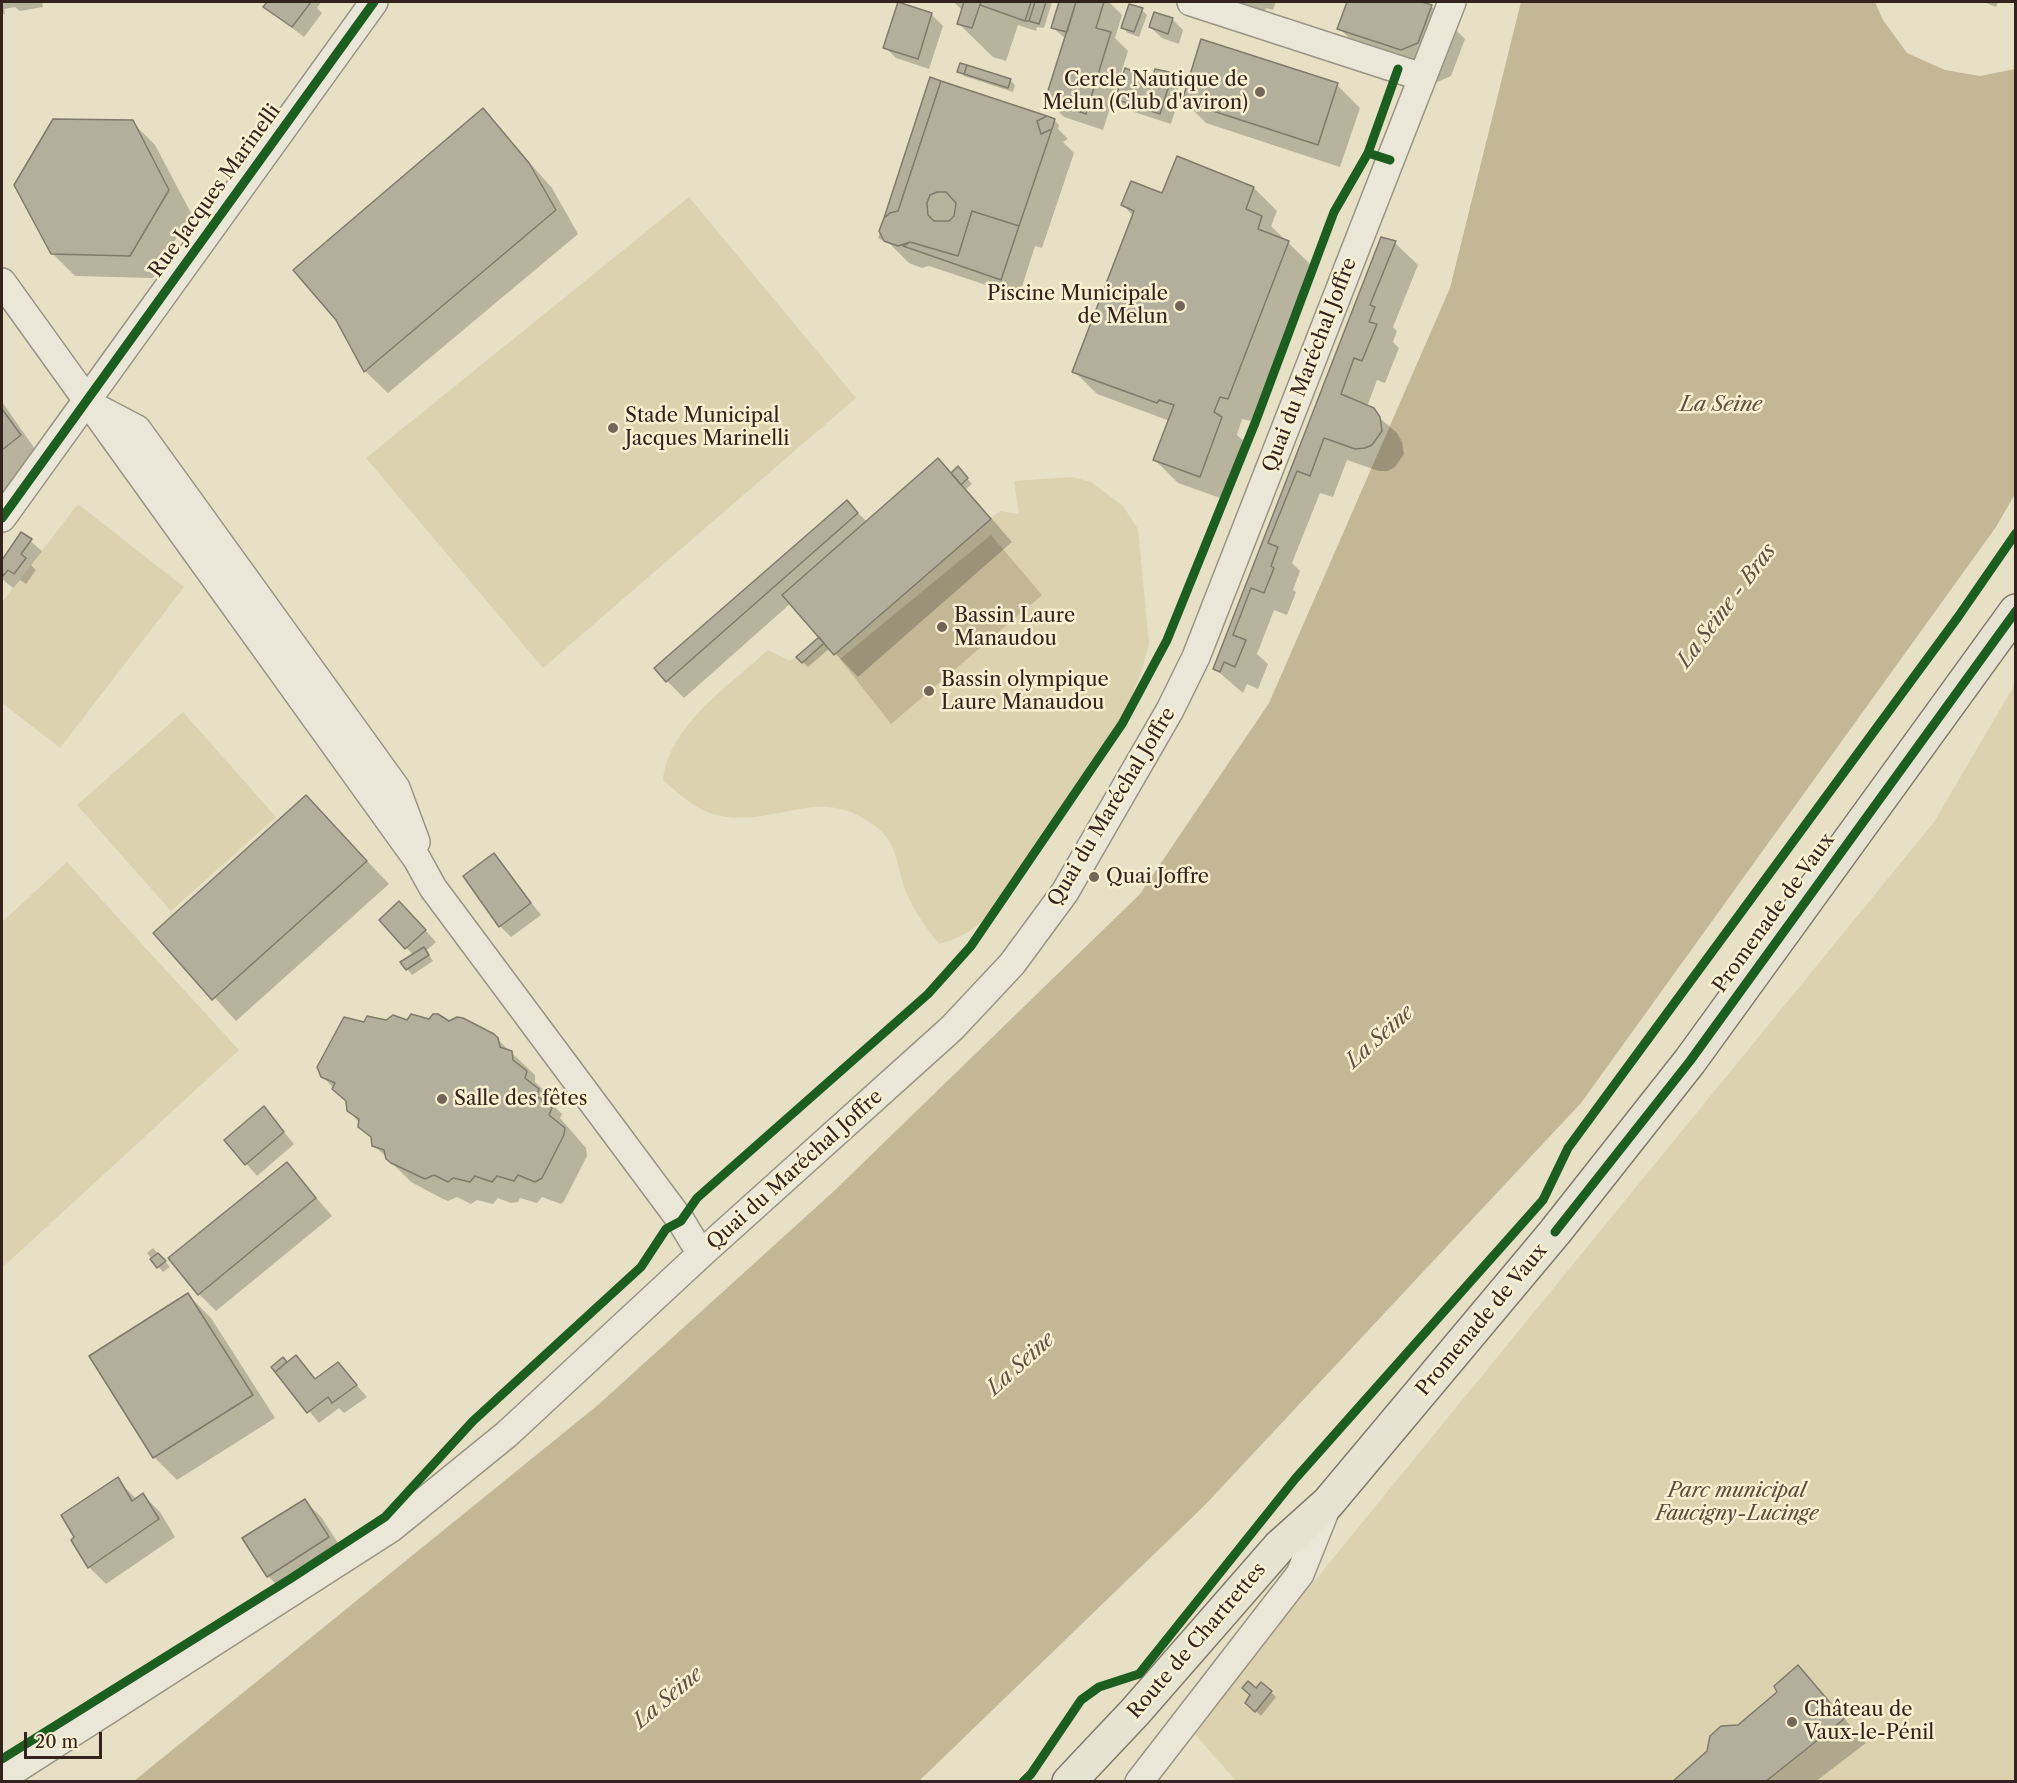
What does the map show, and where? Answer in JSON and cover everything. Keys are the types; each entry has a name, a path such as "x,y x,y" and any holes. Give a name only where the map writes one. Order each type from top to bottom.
{"main road":[{"name":"Promenade de Vaux","path":"1328,1503 1485,1319 1690,1061 2016,611"},
{"name":"Route de Chartrettes","path":"1069,1782 1135,1712 1279,1547 1328,1503"}],"street":[{"name":"Rue Jacques Marinelli","path":"2,518 374,2"},
{"path":"1191,2 1422,77"},
{"name":"Quai du Maréchal Joffre","path":"2,1778 390,1529 507,1434 701,1254 952,1028 1012,964 1065,892 1170,710 1196,657 1452,2"},
{"path":"2,282 86,403 137,429 396,788 433,888 681,1221 701,1254"},
{"path":"1139,1782 1300,1574 1328,1503"}],"green space":[{"name":"Stade Municipal Jacques Marinelli","path":"689,197 856,398 543,668 366,458"},
{"name":"Bassin olympique Laure Manaudou","path":"938,458 950,473 958,466 968,478 961,485 991,518 1000,511 1019,514 1014,481 1072,477 1091,482 1123,506 1138,529 1149,643 1142,670 1126,711 1003,896 989,913 968,932 939,944 910,901 889,840 875,826 855,814 835,808 817,807 742,818 721,816 697,807 663,780 668,760 677,741 689,724 720,692 768,650 790,661 819,638 782,595"},
{"path":"78,504 184,587 60,748 2,703 2,602"},
{"name":"Parc municipal Faucigny-Lucinge","path":"2015,684 2015,1781 1236,1781 1192,1731 1934,822"},
{"path":"183,712 276,817 171,911 77,805"},
{"path":"67,862 239,1050 2,1268 2,922"}],"water":[{"name":"La Seine","path":"1521,2 1875,2 1883,20 1907,53 1945,70 1980,76 2015,69 2015,494 1996,527 1581,1103 1205,1505 919,1781 134,1781 598,1405 834,1191 1140,894 1269,703 1450,288"},
{"name":"Bassin Laure Manaudou","path":"991,535 1042,595 891,724 840,659"}],"building":[{"path":"267,2 311,2 292,27 263,7"},
{"path":"898,2 932,13 918,59 883,48"},
{"path":"964,2 981,2 972,28 957,24"},
{"path":"981,2 1031,2 1025,21 980,5"},
{"path":"1031,2 1035,2 1029,21 1025,21"},
{"path":"1035,2 1046,2 1039,24 1029,21"},
{"path":"1059,2 1076,2 1067,32 1051,28"},
{"path":"1076,2 1104,2 1096,28 1111,32 1086,114 1045,100"},
{"path":"1347,2 1422,2 1432,5 1418,43 1401,50 1337,29"},
{"path":"1129,4 1143,8 1134,32 1121,28"},
{"path":"1154,12 1173,18 1168,34 1149,27"},
{"name":"Cercle Nautique de Melun (Club d'aviron)","path":"1201,39 1338,83 1318,145 1182,101"},
{"path":"960,63 967,65 964,74 957,72"},
{"path":"967,65 1011,79 1008,88 964,74"},
{"path":"1125,68 1152,78 1155,69 1169,72 1166,82 1170,82 1160,114 1115,99"},
{"path":"930,77 941,81 898,211 884,218"},
{"path":"941,81 1047,116 1037,121 1041,134 1052,129 1019,226 972,211 958,256 910,242 898,246 884,241 879,231 884,218 898,211","holes":["946,192 956,203 954,216 949,221 934,221 928,215 927,203 930,195"]},
{"path":"483,108 529,163 556,210 364,372 336,320 293,270"},
{"path":"1047,116 1055,119 1052,129 1041,134 1037,121"},
{"path":"53,119 133,120 169,190 130,256 51,254 14,185"},
{"name":"Piscine Municipale de Melun","path":"1177,156 1254,187 1246,209 1262,216 1258,229 1289,241 1228,399 1220,397 1214,412 1222,417 1200,477 1153,460 1174,405 1159,400 1157,403 1072,372 1134,211 1121,205 1131,181 1162,193"},
{"path":"972,211 1019,226 1001,280 903,246 910,242 958,256"},
{"path":"1381,237 1396,241 1370,305 1375,307 1369,322 1377,324 1362,361 1354,358 1341,394 1374,408 1380,417 1382,431 1372,445 1365,448 1355,449 1324,438 1310,476 1297,471 1268,543 1278,547 1271,566 1274,568 1264,593 1251,588 1233,635 1246,640 1235,667 1224,662 1220,672 1213,669"},
{"path":"2,409 21,435 2,450"},
{"path":"938,458 991,519 834,655 782,595"},
{"path":"958,466 968,478 961,485 951,473"},
{"path":"847,500 858,513 666,682 654,668"},
{"path":"21,532 32,539 21,554 26,558 14,574 8,570 2,577 2,560"},
{"path":"819,637 824,643 802,663 796,657"},
{"path":"306,795 367,861 212,1000 153,933"},
{"path":"494,853 531,903 499,927 463,876"},
{"path":"399,901 426,930 405,949 379,920"},
{"path":"424,947 429,955 406,970 400,962"},
{"name":"Salle des fêtes","path":"411,1014 429,1019 433,1014 438,1014 449,1021 457,1017 463,1018 494,1034 498,1038 500,1047 512,1051 513,1060 527,1071 525,1078 539,1089 537,1096 552,1108 549,1115 565,1128 564,1135 542,1178 535,1182 518,1175 514,1181 497,1176 492,1182 475,1176 470,1182 453,1178 448,1182 434,1175 425,1179 391,1163 386,1159 384,1150 372,1146 371,1137 358,1127 359,1119 347,1111 346,1101 332,1089 335,1083 321,1077 317,1067 344,1017 364,1022 367,1016 386,1020 393,1015 407,1020"},
{"path":"264,1106 284,1132 245,1165 224,1140"},
{"path":"287,1162 316,1198 198,1295 168,1258"},
{"path":"158,1253 166,1261 157,1268 150,1259"},
{"path":"188,1293 253,1395 153,1458 89,1356"},
{"path":"296,1355 315,1379 338,1362 357,1385 332,1403 328,1397 307,1413 275,1372"},
{"path":"283,1357 287,1362 275,1372 271,1367"},
{"path":"118,1477 132,1501 143,1493 159,1519 88,1568 71,1540 74,1537 61,1515"},
{"path":"305,1499 329,1537 267,1577 242,1538"},
{"name":"Château de Vaux-le-Pénil","path":"1798,1665 1844,1719 1765,1782 1672,1782 1707,1751 1710,1736 1721,1726 1738,1725 1777,1692 1774,1686"},
{"path":"1248,1681 1256,1688 1261,1682 1272,1691 1255,1712 1245,1703 1250,1695 1242,1688"}],"cycle path":[{"path":"2,518 374,2"},
{"path":"1368,153 1398,69"},
{"path":"2,1759 385,1517 473,1421 641,1267 666,1229 681,1221 697,1198 928,994 971,946 1122,724 1167,640 1255,423 1334,212 1368,153 1390,160"},
{"path":"1023,1782 1031,1774 1081,1700 1099,1687 1139,1674 1295,1479 1543,1200 1568,1148 1958,617 2016,533"},
{"path":"1555,1232 1690,1061 2016,611"}],"place":[{"name":"Cercle Nautique de Melun (Club d'aviron)","path":"1260,92"},
{"name":"Piscine Municipale de Melun","path":"1180,306"},
{"name":"Stade Municipal Jacques Marinelli","path":"613,428"},
{"name":"Bassin Laure Manaudou","path":"942,627"},
{"name":"Bassin olympique Laure Manaudou","path":"929,691"},
{"name":"Quai Joffre","path":"1094,877"},
{"name":"Salle des fêtes","path":"442,1099"},
{"name":"Château de Vaux-le-Pénil","path":"1792,1722"}],"water label":[{"name":"La Seine - Bras","path":"1727,606"}]}
